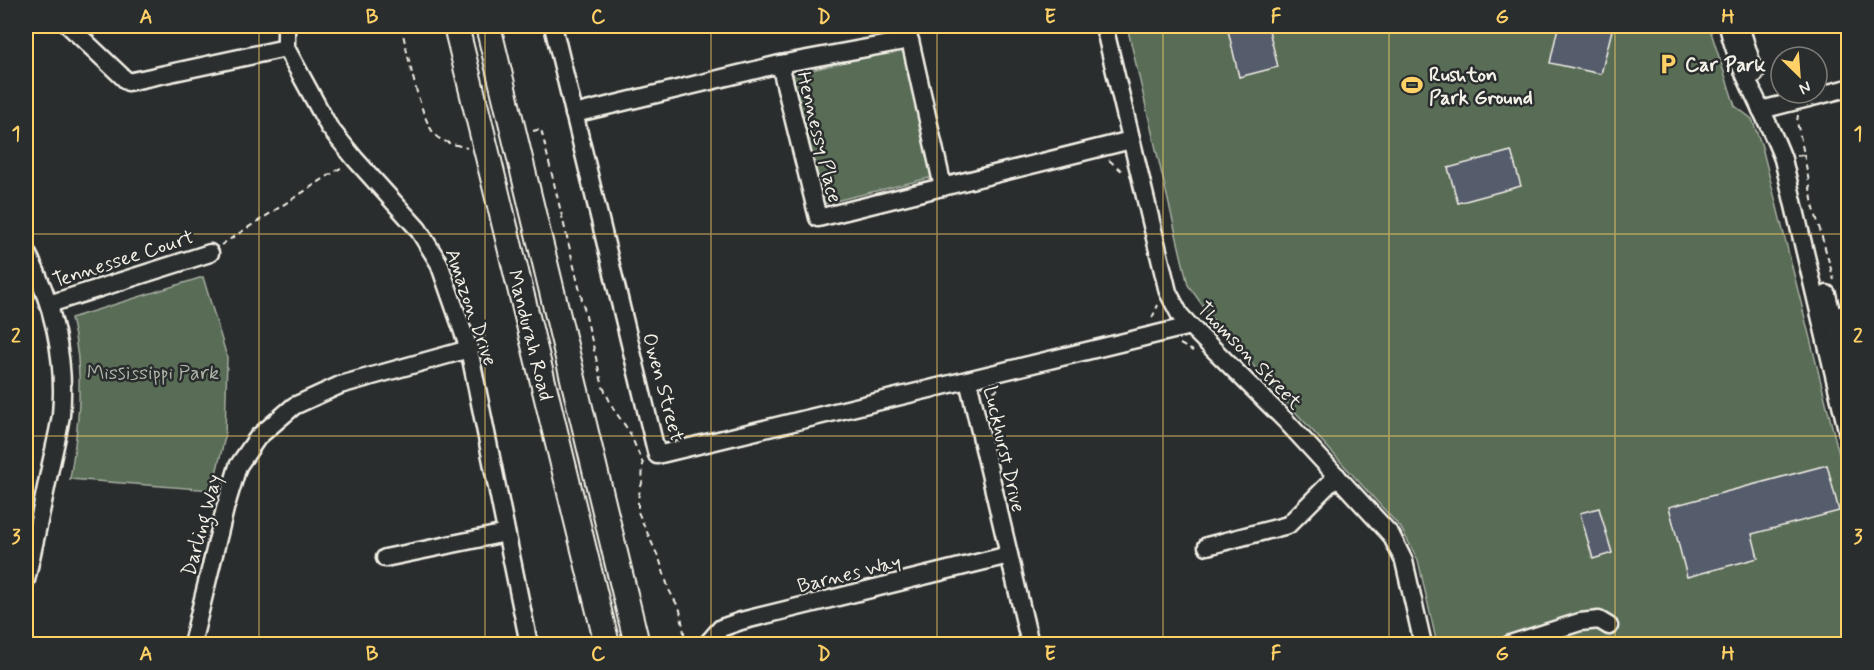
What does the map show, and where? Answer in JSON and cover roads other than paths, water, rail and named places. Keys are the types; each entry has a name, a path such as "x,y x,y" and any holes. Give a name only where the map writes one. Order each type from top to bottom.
{"highway":[{"name":"Mandurah Road","path":"456,26 607,645"},
{"name":"Mandurah Road","path":"488,26 637,645"}],"street":[{"path":"69,26 128,82 286,48"},
{"name":"Amazon Drive","path":"286,26 286,48 329,127 418,229 439,263 469,350 529,645"},
{"name":"Owen Street","path":"553,26 657,455 968,380"},
{"name":"Thomson Street","path":"1104,26 1168,292 1180,315 1190,326 1285,420 1386,529 1404,561 1423,645"},
{"path":"1728,26 1738,62 1767,108 1784,129 1799,156 1848,383"},
{"path":"1740,26 1834,317 1848,434"},
{"path":"780,64 910,40 943,187"},
{"name":"Hennessy Place","path":"574,114 780,64 818,218 1131,140"},
{"path":"1767,108 1848,88"},
{"path":"26,252 49,304 57,336 61,368 60,415 31,533 26,580"},
{"name":"Tennessee Court","path":"49,304 210,253"},
{"name":"Luckhurst Drive","path":"1030,645 968,380 1190,326"},
{"name":"Darling Way","path":"192,645 225,509 238,466 258,437 294,406 340,385 469,350"},
{"path":"1207,546 1288,525 1337,476"},
{"path":"386,558 506,533"},
{"name":"Barnes Way","path":"706,645 721,628 741,621 1009,555"},
{"path":"1510,645 1580,622 1599,620 1609,626"}],"place":[{"name":"Car Park","path":"1668,64"},
{"name":"Rushton Park Ground","path":"1412,85"}],"park label":[{"name":"Mississippi Park","path":"153,372"}]}
